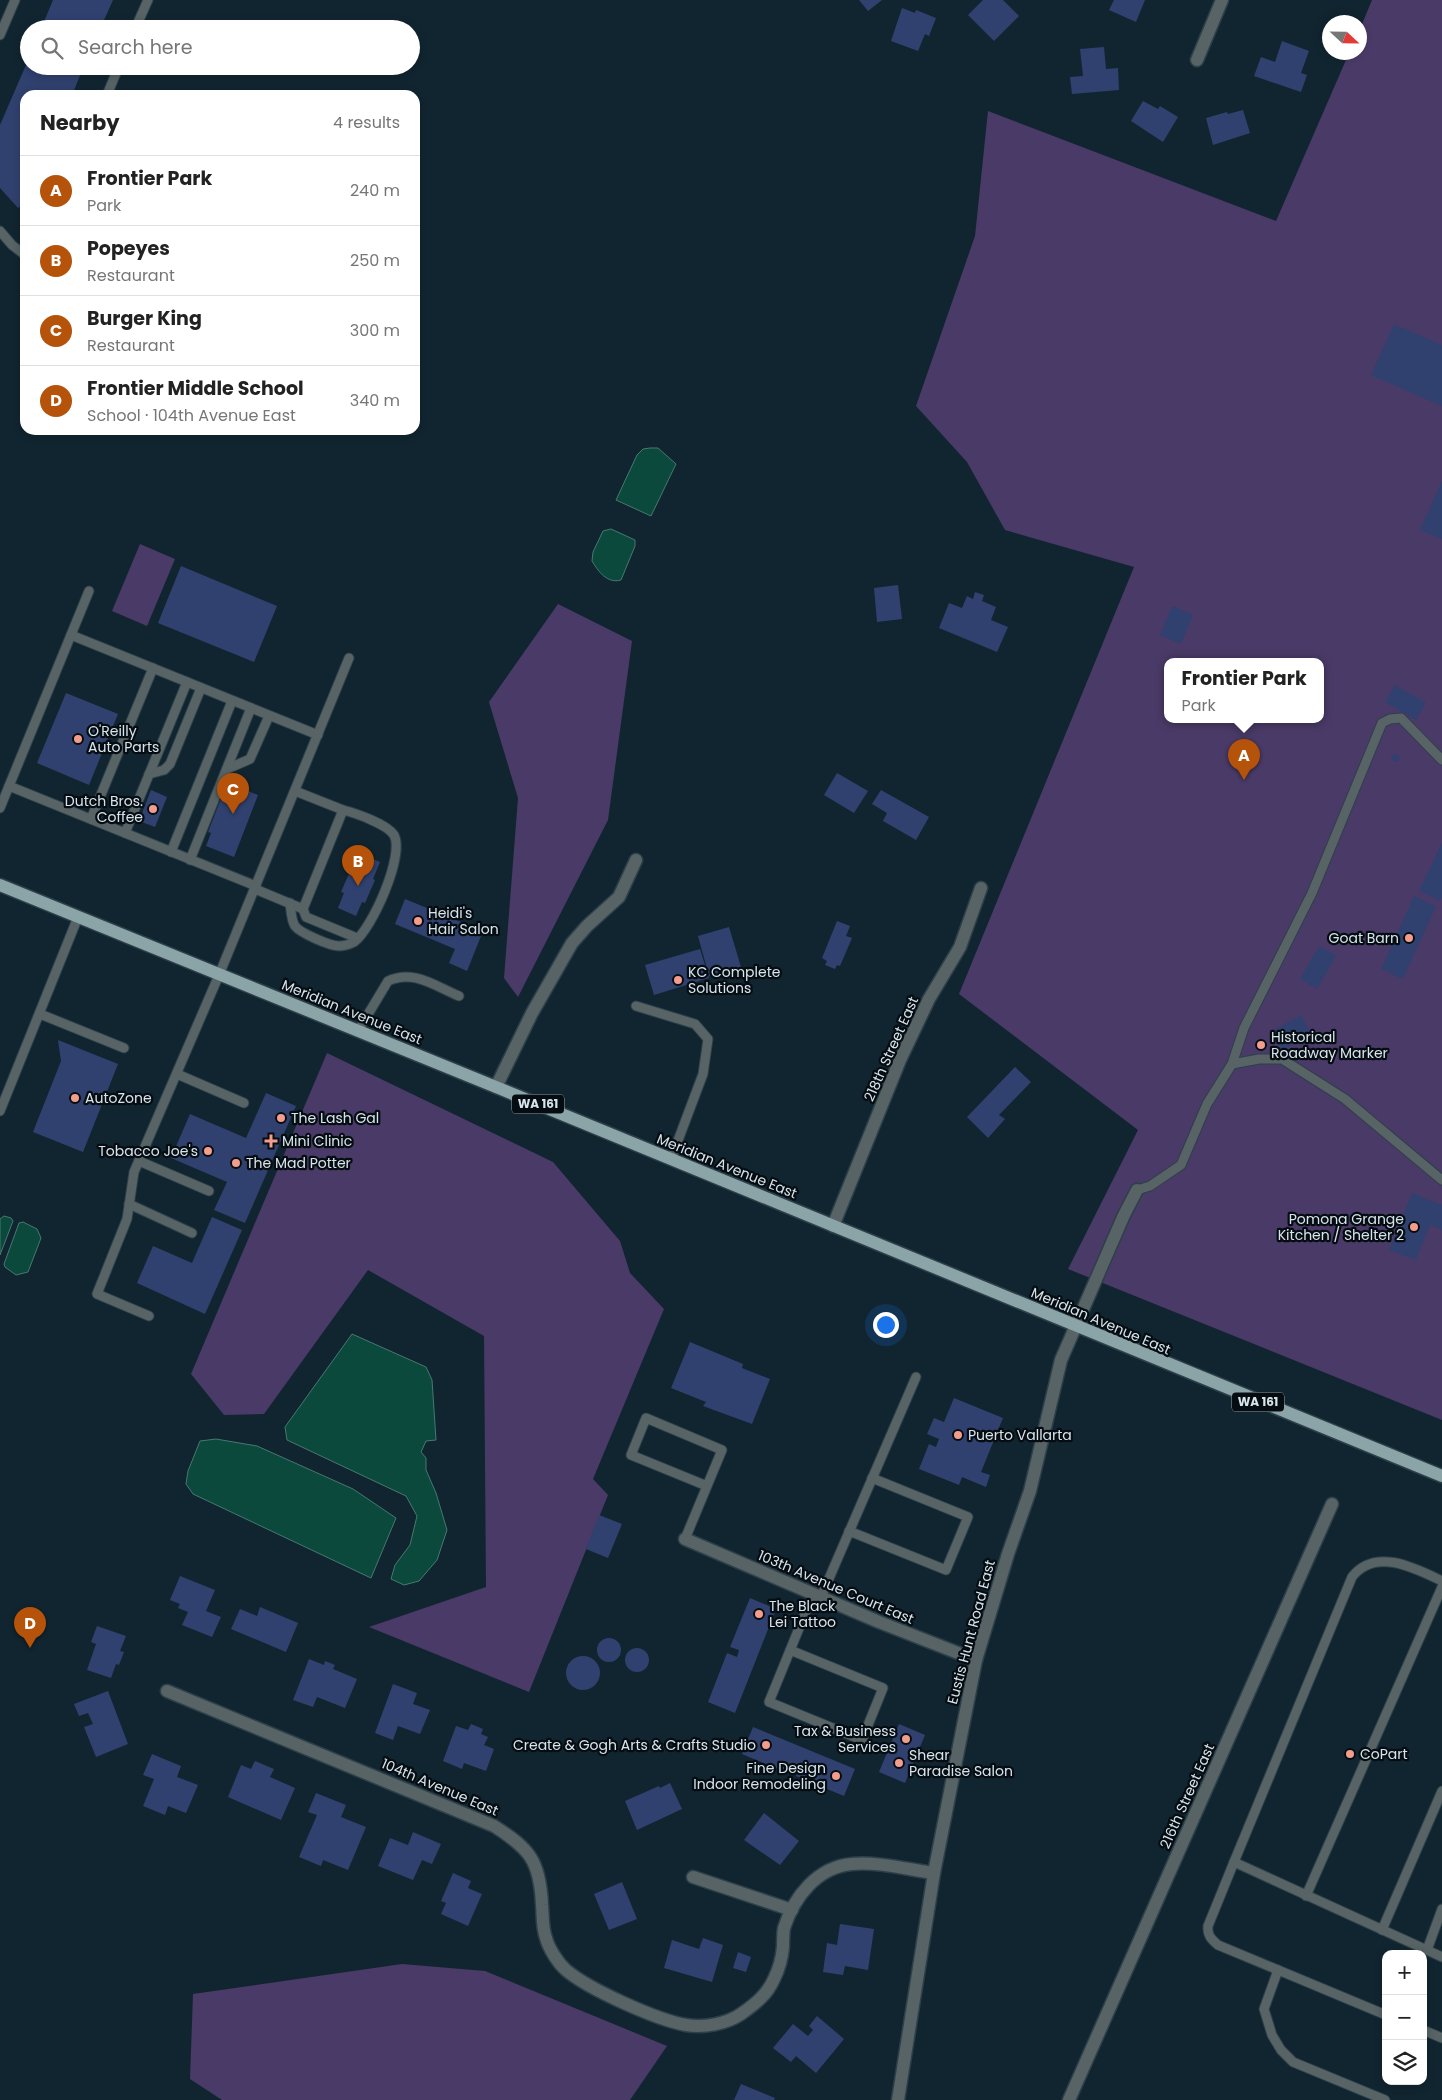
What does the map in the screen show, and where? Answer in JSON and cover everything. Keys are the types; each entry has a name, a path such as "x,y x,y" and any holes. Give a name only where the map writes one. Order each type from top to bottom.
{"main road":[{"name":"Meridian Avenue East","path":"0,885 496,1086 1074,1326 1442,1476"}],"street":[{"path":"1197,60 1222,0"},
{"path":"496,1086 532,1013 572,943 587,926 619,897 636,860"},
{"name":"218th Street East","path":"833,1226 900,1060 929,999 960,947 981,888"},
{"name":"Eustis Hunt Road East","path":"898,2100 934,1873 976,1660 1008,1554 1030,1491 1054,1386 1074,1326 1137,1190"},
{"name":"216th Street East","path":"1070,2100 1332,1504"},
{"name":"103th Avenue Court East","path":"685,1539 976,1660"},
{"name":"104th Avenue East","path":"167,1691 494,1826 512,1838 534,1863 541,1880 546,1938 553,1954 566,1970 594,1988 639,2009 686,2024 704,2026 736,2018 765,1995 775,1979 780,1965 784,1929 792,1910 804,1889 823,1874 851,1864 868,1864 934,1873"},
{"path":"693,1877 792,1910"}],"lane":[{"path":"0,36 15,0"},
{"path":"139,20 148,0"},
{"path":"109,90 115,75"},
{"path":"0,231 20,251"},
{"path":"0,808 89,591"},
{"path":"71,635 318,735"},
{"path":"149,1316 97,1294 123,1232 134,1172 219,975 349,658"},
{"path":"91,820 153,668"},
{"path":"125,833 186,682"},
{"path":"149,774 164,770 170,764 201,688"},
{"path":"170,852 232,701"},
{"path":"190,860 251,708"},
{"path":"227,769 250,759 269,716"},
{"path":"1137,1190 1150,1186 1181,1165 1207,1104 1232,1064 1244,1028 1312,893 1382,723 1390,719 1401,718 1442,760"},
{"path":"9,786 190,860 303,909"},
{"path":"290,904 295,925 303,933 333,946 348,945 358,938 369,924 387,885 394,862 396,841 394,835 386,826 295,791"},
{"path":"343,810 303,909 306,917 358,938"},
{"path":"0,1111 78,917"},
{"path":"358,1031 388,981 396,977 412,976 459,996"},
{"path":"636,1006 695,1024 708,1040 704,1074 671,1159"},
{"path":"40,1014 124,1048"},
{"path":"1232,1064 1259,1059 1282,1059 1345,1099 1442,1180"},
{"path":"177,1074 244,1103"},
{"path":"138,1161 209,1191"},
{"path":"129,1204 192,1233"},
{"path":"790,1650 883,1688 862,1740 769,1702 790,1650 849,1531 916,1377"},
{"path":"685,1539 722,1450 646,1418 631,1455 706,1486"},
{"path":"849,1531 946,1570 968,1517 872,1478"},
{"path":"1382,2012 1218,1945 1207,1934 1208,1926 1352,1577 1358,1570 1370,1564 1386,1562 1407,1564 1442,1581"},
{"path":"1306,1896 1442,1587"},
{"path":"1382,1930 1442,1791"},
{"path":"1234,1862 1442,1957"},
{"path":"1427,1950 1442,1909"},
{"path":"1278,1970 1264,2009 1272,2035 1281,2050 1293,2062 1385,2100"},
{"path":"1427,2032 1442,2038"}],"shaded area":[{"path":"1372,0 1442,0 1442,1420 1068,1269 1138,1130 959,994 1134,567 1005,530 967,462 916,406 975,236 988,111 1276,221 1346,60 1367,60 1366,15"},
{"path":"658,448 676,464 651,516 616,500 637,455 643,449"},
{"path":"611,529 635,540 635,546 621,580 616,581 604,576 592,561 593,552 603,531"},
{"path":"140,544 175,559 147,626 112,611"},
{"path":"558,604 632,641 608,820 518,997 504,978 518,798 489,702"},
{"path":"327,1053 553,1162 620,1241 630,1273 664,1309 593,1479 608,1495 529,1692 369,1627 486,1587 484,1336 368,1270 264,1414 224,1415 191,1374"},
{"path":"4,1216 11,1218 13,1221 0,1255 0,1219"},
{"path":"23,1222 37,1229 41,1238 28,1272 16,1275 5,1267 4,1264 19,1223"},
{"path":"352,1334 426,1367 432,1380 436,1440 426,1441 421,1452 426,1458 426,1470 436,1493 447,1530 437,1560 419,1581 404,1585 391,1579 395,1565 410,1545 417,1516 406,1496 287,1440 285,1427"},
{"path":"216,1439 257,1446 353,1489 396,1518 371,1578 193,1494 186,1484 188,1471 200,1441"},
{"path":"402,1964 485,1971 667,2046 630,2100 222,2100 190,2079 193,1994"}],"building":[{"path":"53,0 113,0 104,20 45,20"},
{"path":"859,0 882,0 868,11"},
{"path":"983,0 1003,0 1019,16 994,41 968,15"},
{"path":"1114,0 1145,0 1136,22 1109,10"},
{"path":"902,8 915,13 916,10 936,18 929,36 925,34 918,51 891,41"},
{"path":"1282,41 1309,51 1301,73 1307,75 1301,92 1254,76 1261,57 1275,62"},
{"path":"1104,47 1106,69 1118,68 1119,90 1072,94 1070,77 1083,76 1080,49"},
{"path":"22,75 80,75 74,90 20,90 20,207 18,208 0,188 0,125"},
{"path":"1143,101 1158,109 1160,106 1178,117 1163,142 1131,121"},
{"path":"1243,110 1250,133 1213,145 1206,118"},
{"path":"1394,324 1442,345 1442,406 1371,375"},
{"path":"1442,481 1442,539 1420,530"},
{"path":"181,566 277,606 254,662 158,623"},
{"path":"898,585 902,619 877,622 874,588"},
{"path":"975,592 984,595 982,601 996,607 991,620 1008,627 997,652 939,628 949,603 962,608 967,596 973,599"},
{"path":"1172,606 1193,615 1181,644 1160,635"},
{"path":"1395,685 1426,703 1416,720 1385,702"},
{"name":"O'Reilly Auto Parts","path":"66,693 118,714 89,785 37,763"},
{"path":"1396,754 1399,757 1398,761 1394,762 1391,759"},
{"path":"837,773 868,791 854,813 824,795"},
{"path":"227,783 258,795 234,857 206,846 211,833 208,832"},
{"name":"Dutch Bros. Coffee","path":"151,790 167,797 155,827 139,821"},
{"path":"881,790 929,817 916,840 883,821 887,813 872,804"},
{"path":"1442,843 1442,897 1440,901 1419,891"},
{"path":"358,853 380,862 365,903 362,902 356,916 338,908 344,893 341,892"},
{"name":"Goat Barn","path":"1414,896 1436,906 1403,979 1381,969"},
{"path":"405,899 483,931 467,971 449,963 455,949 395,924"},
{"path":"837,921 850,926 846,936 852,938 840,966 837,965 835,969 825,965 827,961 822,958"},
{"path":"729,927 741,967 709,976 698,936"},
{"path":"1319,946 1336,956 1317,989 1300,979"},
{"path":"700,949 709,978 654,995 645,965"},
{"path":"1301,1015 1311,1034 1282,1051 1272,1031"},
{"name":"AutoZone","path":"58,1040 118,1064 83,1152 33,1132 61,1061"},
{"path":"1015,1067 1031,1082 999,1115 1005,1119 988,1138 967,1117"},
{"path":"266,1093 296,1106 245,1223 214,1210 227,1182 171,1158 190,1114 246,1138"},
{"name":"Pomona Grange Kitchen / Shelter 2","path":"1412,1193 1442,1205 1442,1230 1430,1225 1416,1260 1389,1250"},
{"path":"212,1217 242,1230 205,1314 137,1283 153,1246 192,1263"},
{"path":"690,1342 743,1364 742,1368 770,1379 752,1424 703,1406 706,1402 671,1388"},
{"path":"954,1398 1003,1418 981,1472 990,1475 986,1487 962,1477 959,1485 919,1469 929,1444 936,1447 939,1439 927,1434 934,1418 944,1422"},
{"path":"599,1515 622,1524 608,1558 586,1549"},
{"path":"180,1576 215,1590 206,1611 221,1617 212,1637 182,1625 188,1612 178,1608 180,1604 170,1600"},
{"path":"750,1598 776,1609 735,1713 708,1702 727,1653 737,1657 739,1650 730,1647"},
{"path":"260,1607 298,1623 286,1652 231,1629 240,1609 257,1616"},
{"path":"97,1626 126,1636 120,1651 124,1652 119,1665 116,1664 111,1678 87,1670 96,1644 91,1642"},
{"path":"609,1638 617,1642 621,1650 617,1658 609,1662 601,1658 597,1650 601,1642"},
{"path":"637,1648 645,1652 649,1660 645,1668 637,1672 629,1668 625,1660 629,1652"},
{"path":"583,1656 590,1657 595,1661 599,1666 599,1680 595,1685 590,1689 583,1690 576,1689 571,1685 567,1680 566,1673 567,1666 571,1661 576,1657"},
{"path":"309,1659 324,1665 325,1661 335,1665 333,1669 357,1679 345,1708 317,1697 313,1707 293,1700"},
{"path":"393,1684 417,1693 413,1704 430,1710 420,1734 398,1726 393,1740 375,1733"},
{"path":"108,1691 128,1744 96,1757 84,1727 93,1724 88,1713 79,1716 74,1704"},
{"path":"471,1724 483,1729 481,1734 488,1737 484,1745 494,1749 486,1771 464,1763 462,1769 443,1761 456,1726 468,1730"},
{"path":"899,1724 925,1735 905,1783 879,1772"},
{"path":"753,1727 855,1769 844,1796 796,1776 799,1768 793,1765 790,1774 742,1754"},
{"path":"152,1754 181,1766 177,1777 198,1785 186,1813 168,1806 165,1815 143,1806 154,1779 143,1775"},
{"path":"255,1761 274,1769 270,1777 295,1788 281,1820 228,1797 241,1765 251,1769"},
{"path":"670,1783 682,1809 637,1830 625,1801"},
{"path":"316,1793 346,1805 341,1817 366,1827 348,1870 323,1860 321,1866 299,1857 317,1815 308,1812"},
{"path":"764,1813 799,1841 780,1865 744,1840"},
{"path":"413,1832 441,1844 432,1864 422,1860 413,1880 378,1866 390,1838 408,1845"},
{"path":"453,1873 471,1881 468,1888 482,1894 468,1926 441,1914 446,1903 441,1901"},
{"path":"622,1882 637,1919 609,1930 594,1894"},
{"path":"840,1924 874,1929 868,1970 845,1966 843,1975 823,1972 827,1943 837,1945"},
{"path":"703,1938 723,1945 712,1982 664,1968 672,1940 699,1949"},
{"path":"738,1952 751,1957 746,1972 733,1968"},
{"path":"817,2016 844,2039 816,2073 796,2056 791,2062 773,2048 793,2024 808,2036 813,2030 809,2026"},
{"path":"741,2084 775,2098 774,2100 734,2100"}],"place":[{"name":"O'Reilly Auto Parts","path":"78,739"},
{"name":"Frontier Park","path":"1244,780"},
{"name":"Dutch Bros. Coffee","path":"153,809"},
{"name":"Burger King","path":"233,814"},
{"name":"Popeyes","path":"358,886"},
{"name":"Heidi's Hair Salon","path":"418,921"},
{"name":"Goat Barn","path":"1409,938"},
{"name":"KC Complete Solutions","path":"678,980"},
{"name":"Historical Roadway Marker","path":"1261,1045"},
{"name":"AutoZone","path":"75,1098"},
{"name":"The Lash Gal","path":"281,1118"},
{"name":"Mini Clinic","path":"271,1141"},
{"name":"Tobacco Joe's","path":"208,1151"},
{"name":"The Mad Potter","path":"236,1163"},
{"name":"Pomona Grange Kitchen / Shelter 2","path":"1414,1227"},
{"name":"Puerto Vallarta","path":"958,1435"},
{"name":"The Black Lei Tattoo","path":"759,1614"},
{"name":"Frontier Middle School","path":"30,1648"},
{"name":"Tax & Business Services","path":"906,1739"},
{"name":"Create & Gogh Arts & Crafts Studio","path":"766,1745"},
{"name":"CoPart","path":"1350,1754"},
{"name":"Shear Paradise Salon","path":"899,1763"},
{"name":"Fine Design Indoor Remodeling","path":"836,1776"}]}
